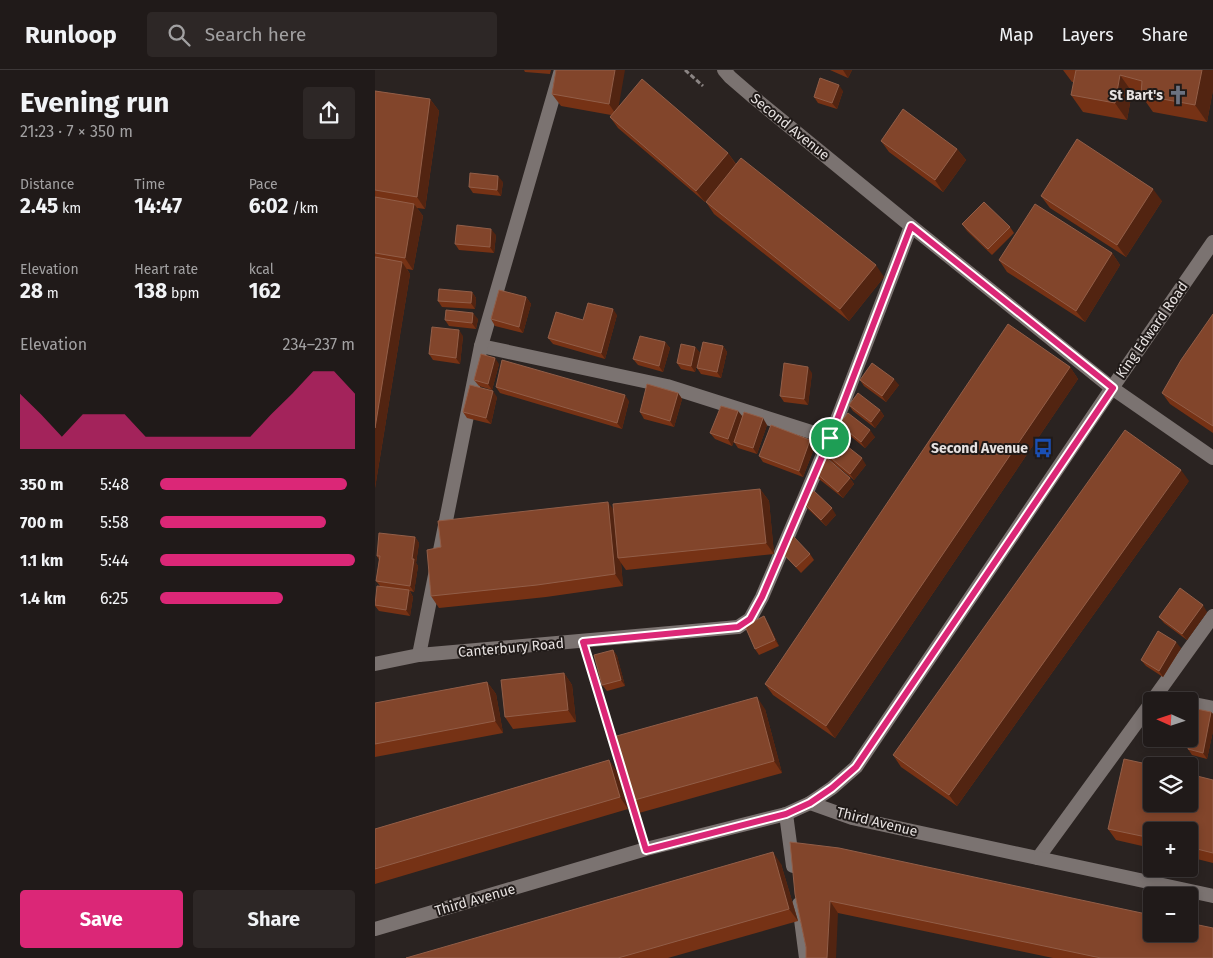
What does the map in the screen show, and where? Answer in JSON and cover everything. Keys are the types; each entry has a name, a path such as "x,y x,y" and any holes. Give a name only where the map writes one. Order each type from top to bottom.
{"street":[{"path":"419,655 481,346 561,70"},
{"name":"Second Avenue","path":"725,70 730,77 752,96 1113,388 1213,458"},
{"path":"481,346 667,386 830,438 911,226"},
{"name":"King Edward Road","path":"810,803 832,788 856,767 1213,242"},
{"name":"Canterbury Road","path":"375,664 419,655 738,627 750,619 762,597 830,438"},
{"path":"1159,692 1213,616"},
{"path":"1198,705 1213,708"},
{"path":"1038,858 1143,714"},
{"name":"Third Avenue","path":"375,930 646,850 786,814 810,803 852,818 1213,896"},
{"path":"786,814 806,958"}],"path":[{"path":"583,642 626,783"},
{"path":"629,793 646,850"}],"building":[{"path":"556,70 615,70 609,104 552,94"},
{"path":"1076,70 1202,70 1195,105 1141,95 1142,81 1120,75 1115,103 1071,95"},
{"path":"820,78 839,85 832,103 814,97"},
{"path":"642,79 728,153 696,191 610,117"},
{"path":"375,91 430,99 417,197 375,190"},
{"path":"903,109 957,149 935,180 881,141"},
{"path":"1077,139 1153,189 1117,245 1041,196"},
{"path":"741,158 876,265 840,309 706,202"},
{"path":"470,173 498,176 497,190 469,187"},
{"path":"375,197 414,204 405,258 375,253"},
{"path":"984,202 1010,227 988,249 962,224"},
{"path":"1035,204 1112,253 1076,311 999,260"},
{"path":"457,225 491,229 490,247 455,244"},
{"path":"375,257 402,262 375,428"},
{"path":"439,289 472,292 471,303 438,301"},
{"path":"499,290 526,297 519,327 491,319"},
{"path":"588,303 613,309 601,353 548,338 556,312 583,320"},
{"path":"446,310 473,313 472,323 445,320"},
{"path":"1213,314 1213,426 1162,393 1181,360"},
{"path":"1008,324 1070,367 826,726 765,684"},
{"path":"432,327 459,330 456,358 429,354"},
{"path":"640,336 665,342 659,366 633,359"},
{"path":"703,342 723,346 717,372 697,368"},
{"path":"681,344 695,347 691,366 677,363"},
{"path":"481,354 495,358 488,384 474,380"},
{"path":"502,360 625,395 617,423 496,387"},
{"path":"784,363 808,367 804,399 780,396"},
{"path":"872,363 894,379 882,396 860,380"},
{"path":"647,384 678,393 670,421 640,412"},
{"path":"470,385 493,391 486,418 463,412"},
{"path":"858,393 880,410 871,422 849,405"},
{"path":"721,406 738,411 728,439 710,433"},
{"path":"744,412 763,418 753,448 734,442"},
{"path":"848,413 870,430 861,442 839,424"},
{"path":"771,425 810,440 799,471 759,456"},
{"path":"1125,430 1181,470 949,795 893,755"},
{"path":"838,439 862,458 850,474 826,454"},
{"path":"827,458 850,478 838,492 815,472"},
{"path":"760,489 766,543 618,558 613,504"},
{"path":"814,491 832,508 821,520 803,502"},
{"path":"608,502 615,574 537,585 431,596 427,550 441,547 438,521"},
{"path":"379,533 415,537 410,586 376,581 380,556 377,556"},
{"path":"793,536 810,554 796,567 779,549"},
{"path":"377,586 409,590 406,610 375,605"},
{"path":"1180,588 1203,605 1182,634 1159,617"},
{"path":"764,616 775,640 755,649 745,626"},
{"path":"1158,631 1176,642 1159,671 1141,660"},
{"path":"613,650 621,680 602,685 594,655"},
{"path":"564,673 568,710 505,717 501,680"},
{"path":"487,682 495,721 375,744 375,703"},
{"path":"757,697 774,761 631,801 613,737"},
{"path":"1198,709 1211,712 1203,753 1188,749 1198,747"},
{"path":"1124,759 1143,763 1143,812 1198,812 1198,776 1213,780 1213,853 1198,849 1198,822 1143,822 1143,836 1108,829"},
{"path":"609,760 620,797 375,869 375,829"},
{"path":"790,842 839,848 1143,913 1143,942 1198,942 1198,925 1213,928 1213,958 1101,958 830,901 827,958 806,958 806,947 795,894"},
{"path":"773,852 789,909 618,958 406,958"}],"place":[{"name":"St Bart's","path":"1178,95"},
{"name":"Second Avenue","path":"1043,448"}],"route":[{"path":"911,226 1113,388 856,767 832,788 810,803 786,814 646,850 583,642 738,627 750,619 762,597 830,438 911,226"}]}
